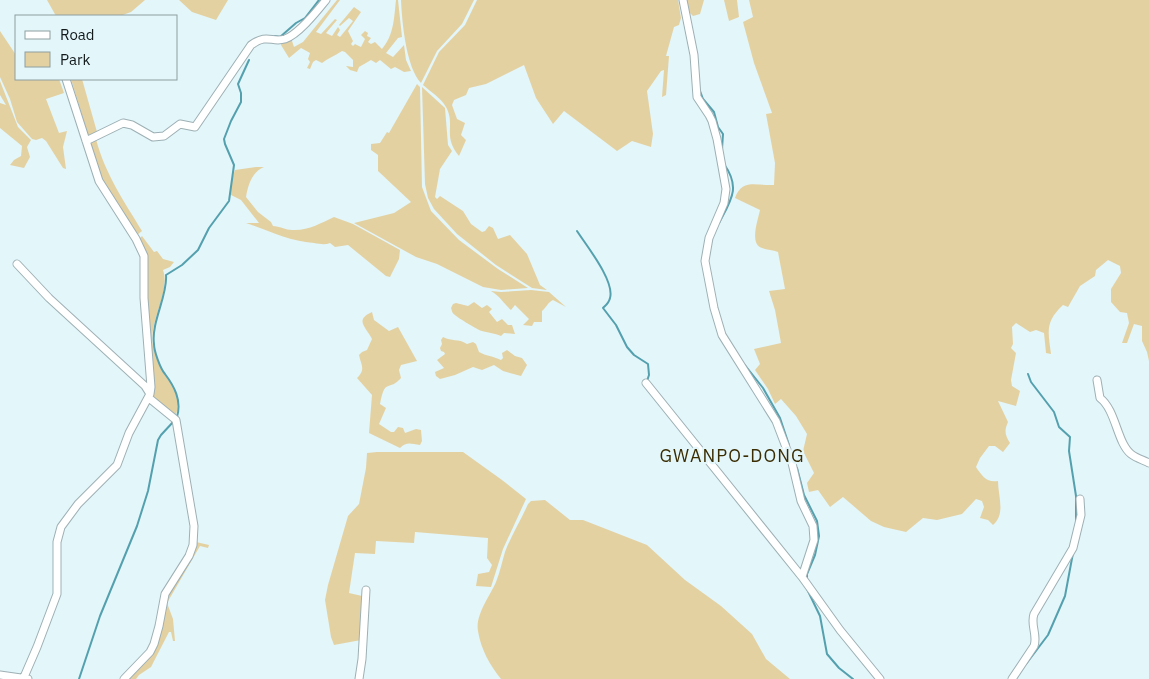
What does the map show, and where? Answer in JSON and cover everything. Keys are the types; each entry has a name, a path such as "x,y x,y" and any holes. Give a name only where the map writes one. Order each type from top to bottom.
{"street":[{"path":"86,141 123,123 132,125 153,137 168,134 180,124 195,127 251,45 265,38 278,40 290,36 312,17 326,0"},
{"path":"683,0 694,55 697,98 712,121 726,190 724,203 709,238 705,253 705,268 716,319 722,335 776,421 792,463 801,502 814,531 810,555 802,577"},
{"path":"0,675 26,678 57,594 58,533 78,504 117,465 129,432 150,396 151,386 144,298 144,256 136,239 99,181 66,80"},
{"path":"17,264 49,298 145,386 150,396 173,418 194,526 193,545 189,556 165,594 157,634 150,652 124,679"},
{"path":"1097,380 1100,398 1118,426 1126,448 1132,455 1149,463"},
{"path":"646,383 802,577 840,630 880,679"},
{"path":"1012,679 1036,642 1032,621 1034,614 1075,542 1081,515 1080,499"},
{"path":"359,679 366,590"}],"green space":[{"path":"47,0 145,0 131,12 123,15 55,15"},
{"path":"179,0 228,0 216,20 192,12"},
{"path":"337,0 340,0 316,32 321,34 335,19 337,20 326,33 332,36 338,27 340,30 337,35 340,37 353,21 349,18 339,25 354,7 361,12 348,31 353,41 351,44 361,47 365,39 361,35 365,31 368,33 367,36 371,38 368,42 371,44 375,42 382,49 391,32 396,0 398,0 402,37 398,38 386,53 393,57 404,45 406,60 411,71 404,72 395,67 391,69 380,60 376,63 371,60 359,67 357,72 350,70 346,66 353,67 353,60 342,51 322,63 316,60 310,69 307,68 310,62 308,59 310,53 301,48 289,58 281,45 281,41 291,38 294,47 303,42"},
{"path":"401,0 474,0 462,24 437,51 421,83 408,56"},
{"path":"477,0 678,0 681,18 679,25 674,27 666,56 669,56 666,95 662,97 664,70 661,71 647,91 653,134 651,147 632,141 617,151 564,111 553,124 536,98 524,65 486,84 469,88 466,95 454,100 452,105 457,119 465,123 461,135 466,140 459,156 451,142 450,119 446,107 439,98 423,85 439,52 465,25"},
{"path":"686,0 704,0 700,14 693,16 688,11"},
{"path":"724,0 737,0 739,17 729,21"},
{"path":"749,0 1149,0 1149,361 1142,341 1142,326 1134,324 1127,343 1122,343 1129,323 1127,313 1120,312 1111,302 1111,289 1121,273 1120,266 1108,260 1096,270 1095,276 1080,286 1068,307 1063,305 1053,317 1049,327 1051,354 1046,353 1044,333 1036,330 1030,332 1016,323 1012,327 1013,344 1011,348 1016,353 1011,380 1012,386 1020,391 1016,406 998,401 1008,422 1006,433 1010,443 1003,452 995,446 989,446 976,467 988,480 998,481 1000,510 997,521 993,525 988,520 980,518 984,507 982,501 976,499 962,514 937,520 923,518 906,532 884,527 871,521 843,497 830,507 818,490 809,492 807,483 814,473 803,451 807,434 796,416 781,399 775,404 768,389 755,370 760,364 754,349 781,343 775,310 769,291 785,289 778,252 762,248 756,242 755,231 760,210 735,198 738,192 746,185 774,185 775,163 766,114 772,113 754,63 743,22 753,17"},
{"path":"0,31 15,54 15,80 59,80 64,93 46,99 59,133 67,131 63,147 66,169 63,168 46,141 42,138 32,139 17,122 10,99 0,77"},
{"path":"71,80 82,80 97,132 89,138"},
{"path":"0,81 18,127 31,140 27,147 30,157 24,168 10,165 21,156 22,146 0,128 0,103 6,105 0,95"},
{"path":"417,84 420,87 422,187 431,211 459,240 498,269 528,288 501,290 483,287 437,264 416,257 354,223 394,213 411,202 378,171 378,155 371,150 371,144 380,143 387,132 389,133"},
{"path":"422,87 445,108 448,145 452,151 440,169 435,197 437,199 440,196 463,211 471,224 482,232 489,226 493,228 498,239 510,235 527,254 540,285 547,290 532,288 496,265 457,234 434,209 428,198 425,184"},
{"path":"96,139 110,176 142,231 137,235 101,177 89,145"},
{"path":"264,167 256,172 249,184 246,197 273,226 298,230 314,226 334,217 353,224 400,250 399,259 390,277 386,276 348,245 335,247 330,243 320,244 296,240 246,223 259,223 241,200 231,195 231,182 235,170"},
{"path":"142,236 154,252 157,251 163,259 174,262 170,267 163,270 164,288 152,337 157,359 176,394 177,413 175,417 152,395 145,283 138,240"},
{"path":"531,290 549,292 566,307 553,300 542,311 542,322 534,322 532,326 523,325 529,319 515,305 511,310 491,291 501,292"},
{"path":"474,302 482,308 487,305 492,309 489,312 497,322 502,319 508,325 512,325 515,334 504,333 501,336 482,331 460,319 452,312 453,304 468,306"},
{"path":"372,312 374,320 389,331 398,327 417,361 401,365 399,370 401,378 384,391 380,404 386,408 379,424 391,432 394,432 398,427 403,428 405,433 416,429 421,430 422,441 420,445 407,444 400,448 369,433 372,395 357,378 362,369 359,355 367,350 372,339 363,321"},
{"path":"443,337 467,344 473,342 476,344 479,352 501,360 503,358 502,353 507,350 515,356 522,358 527,365 521,376 503,371 494,365 482,370 473,367 440,379 436,376 435,372 444,368 437,360 445,354 440,348"},
{"path":"463,452 526,499 503,549 491,587 476,586 478,574 489,572 492,565 487,558 488,538 415,532 414,543 376,541 375,554 355,553 349,593 362,596 361,640 334,645 325,600 328,585 348,516 359,504 367,453"},
{"path":"545,500 570,520 583,520 647,545 685,580 721,606 752,634 766,659 790,679 501,679 481,645 478,631 479,619 496,582 507,546 528,504 531,501"},
{"path":"196,542 209,545 208,548 200,546 167,603 173,619 175,641 173,641 171,632 169,632 151,667 136,679 127,679 149,657 166,596"}],"waterway":[{"path":"275,36 280,37 305,18 319,0"},
{"path":"177,417 178,399 171,383 161,368 155,351 155,327 165,291 166,275 182,265 198,250 209,228 229,201 234,165 224,139 241,102 238,84 249,60"},
{"path":"700,91 703,99 714,112 718,127 723,134 722,149"},
{"path":"719,223 730,201 733,187 729,172 724,164"},
{"path":"577,231 599,263 608,282 610,298 603,308 616,325 627,347 634,355 648,364 649,375 647,381"},
{"path":"744,364 763,388 780,418 789,445"},
{"path":"1028,374 1031,382 1054,412 1059,427 1070,437 1069,451 1076,496 1076,521"},
{"path":"79,679 100,616 137,526 148,491 158,440 174,421"},
{"path":"797,468 804,495 817,521 819,536 807,579"},
{"path":"1026,664 1048,635 1065,596 1073,553"},
{"path":"807,589 820,616 827,654 839,668 853,679"}],"district":[{"name":"GWANPO-DONG","path":"732,456"}]}
